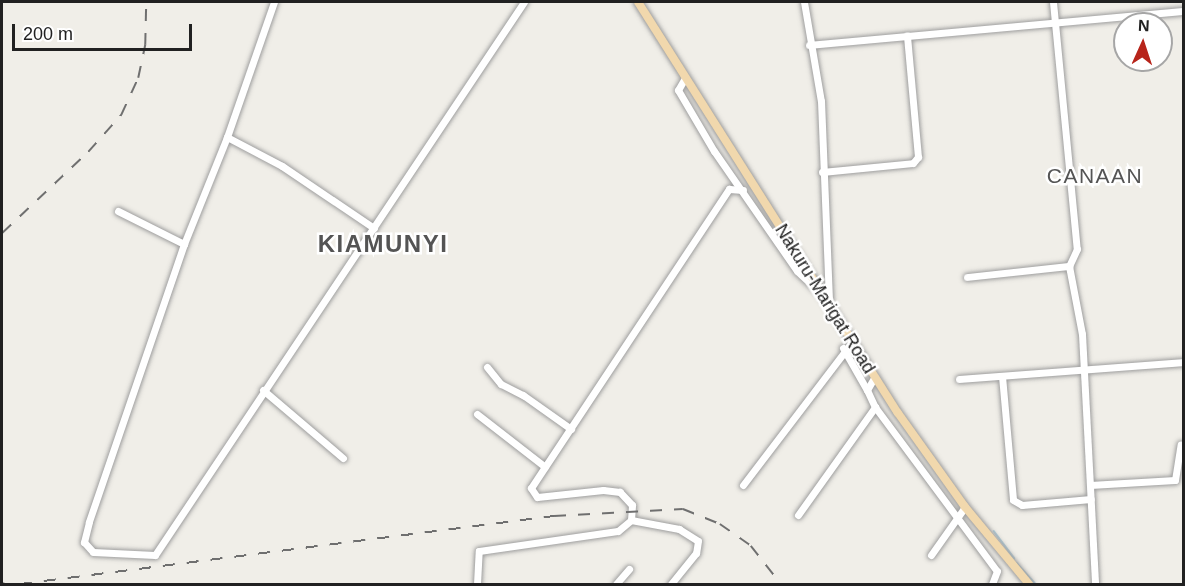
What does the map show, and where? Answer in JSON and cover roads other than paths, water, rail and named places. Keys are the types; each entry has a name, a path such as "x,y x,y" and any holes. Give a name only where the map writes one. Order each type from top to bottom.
{"main road":[{"name":"Nakuru-Marigat Road","path":"638,2 874,378 965,507 1029,585"}],"street":[{"path":"274,2 227,137 184,244 89,522 86,546 104,554 155,555 524,2"},
{"path":"804,2 809,45 820,101 829,305"},
{"path":"1053,2 1077,249 1069,266 1082,334 1095,585"},
{"path":"809,45 1054,20 1184,11"},
{"path":"822,171 913,163 918,157 907,35"},
{"path":"685,78 678,90 735,180 797,272 823,295"},
{"path":"227,137 282,166 374,228"},
{"path":"477,585 479,551 618,531 631,520 632,505 620,492 603,490 537,497 531,488 735,180"},
{"path":"729,189 743,190"},
{"path":"118,211 184,244"},
{"path":"967,277 1069,266"},
{"path":"743,485 843,348 852,342"},
{"path":"843,348 875,407 997,571 992,585"},
{"path":"959,378 1184,362"},
{"path":"487,368 501,384 523,394 571,429"},
{"path":"1002,376 1013,500 1022,505 1091,499"},
{"path":"867,390 874,378"},
{"path":"263,390 343,458"},
{"path":"798,515 875,407"},
{"path":"477,414 545,467"},
{"path":"1090,485 1175,480 1181,444"},
{"path":"931,555 965,507"},
{"path":"631,520 679,529 698,541 696,553 671,585"},
{"path":"616,585 629,569"}],"waterway":[{"path":"994,531 1014,558"},
{"path":"1017,563 1036,584"}],"railway":[{"path":"2,233 88,152 121,115 138,78 145,45 146,2"},
{"path":"20,584 554,516 683,509 720,524 751,546 781,584"}],"district":[{"name":"CANAAN","path":"1095,176"},
{"name":"KIAMUNYI","path":"383,244"}]}
